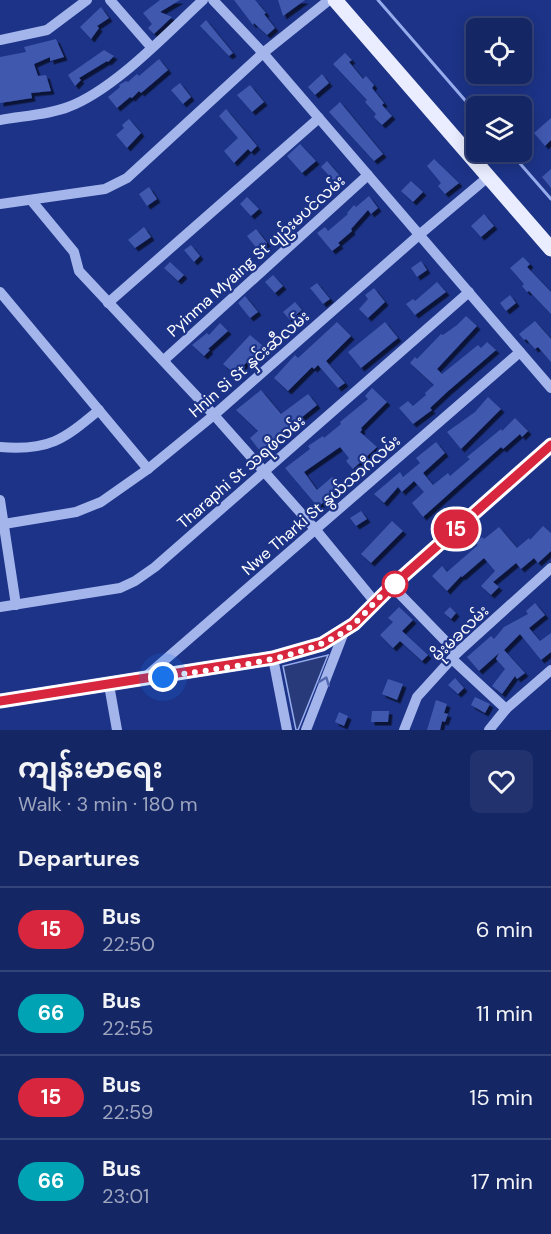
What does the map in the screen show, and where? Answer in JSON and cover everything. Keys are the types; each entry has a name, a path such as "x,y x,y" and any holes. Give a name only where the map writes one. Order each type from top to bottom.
{"main road":[{"path":"335,0 551,249"},
{"path":"0,701 273,658 322,644 354,624 392,586 551,445"}],"street":[{"path":"0,40 47,30 87,0"},
{"path":"110,0 152,47"},
{"path":"0,120 68,107 100,91 203,0"},
{"path":"213,0 263,53 551,388"},
{"path":"0,204 105,189 127,178 263,53 329,0"},
{"path":"108,303 318,118"},
{"name":"Pyinma Myaing St ပျဥ်းမပင်လမ်း","path":"164,360 368,175"},
{"name":"Hnin Si St နှင်းဆီလမ်း","path":"4,524 76,512 93,506 148,469 214,415 488,177"},
{"path":"31,200 74,252 79,271 214,415 375,602"},
{"path":"0,291 148,469"},
{"name":"Tharaphi St သရဖီလမ်း","path":"0,608 120,588 135,581 154,567 469,292"},
{"name":"Nwe Tharki St နွယ်သာဂီလမ်း","path":"141,680 520,352"},
{"path":"0,447 24,449 54,443 99,410"},
{"path":"0,500 16,605"},
{"name":"မိုးမခလမ်း","path":"404,730 417,698 455,656 551,568"},
{"path":"392,586 506,709"},
{"path":"306,730 344,632"},
{"path":"273,658 287,730"},
{"path":"489,730 506,709 551,670"},
{"path":"109,685 117,730"}],"water":[{"path":"328,655 298,730 296,730 283,666"}],"building":[{"path":"160,0 180,0 160,12 172,17 154,34 148,28 152,24 143,13"},
{"path":"234,0 255,0 275,28 267,35 254,23 253,25"},
{"path":"278,0 305,0 283,16"},
{"path":"101,7 109,18 97,26 99,28 91,39 80,27"},
{"path":"206,20 233,53 229,56 200,26"},
{"path":"56,39 64,57 50,61 50,57 34,64 38,76 46,75 51,91 31,93 32,98 0,103 0,57 26,52 24,47"},
{"path":"104,50 114,56 108,62 79,78 81,80 75,86 68,75"},
{"path":"345,53 352,60 349,62 363,79 366,76 374,85 372,88 392,116 382,125 365,102 367,100 333,64"},
{"path":"159,59 168,70 141,93 139,91 117,108 108,97 120,87 119,85 128,82 137,74 139,76"},
{"path":"322,74 329,83 315,95 308,87"},
{"path":"180,83 191,97 183,104 171,90"},
{"path":"250,85 264,102 252,112 237,95"},
{"path":"340,102 383,154 374,161 329,112"},
{"path":"226,109 257,146 251,152 248,149 234,163 224,151 238,138 219,116"},
{"path":"551,118 551,140 545,146 534,133"},
{"path":"129,119 141,133 127,148 116,135"},
{"path":"300,144 316,161 302,173 287,156"},
{"path":"434,159 459,183 445,194 438,186 441,183 427,166"},
{"path":"327,161 341,177 336,183 321,167"},
{"path":"551,169 551,188 542,177"},
{"path":"411,181 423,192 413,202 401,191"},
{"path":"149,187 157,199 147,206 139,194"},
{"path":"369,196 378,208 371,214 368,210 351,229 352,231 338,243 340,245 332,251 317,233 325,227 328,231 348,214 354,205 356,207"},
{"path":"247,197 259,209 251,216 240,204"},
{"path":"484,214 494,226 481,237 471,226"},
{"path":"144,227 151,237 135,248 128,240"},
{"path":"256,229 267,243 258,250 247,236"},
{"path":"191,245 200,256 194,262 184,250"},
{"path":"523,257 530,264 527,267 551,292 551,314 529,291 527,292 522,286 524,284 510,268"},
{"path":"421,261 427,270 417,277 411,268"},
{"path":"170,262 184,275 178,281 164,268"},
{"path":"273,275 283,286 275,293 265,282"},
{"path":"437,282 446,292 415,315 406,304 413,299 415,301"},
{"path":"317,283 330,299 323,304 310,288"},
{"path":"374,288 385,302 368,318 359,309 368,299 365,295"},
{"path":"510,295 516,303 506,311 500,303"},
{"path":"245,296 258,312 250,318 238,303"},
{"path":"295,302 302,310 290,320 283,312"},
{"path":"466,316 477,326 437,369 442,374 478,345 481,348 487,342 496,350 447,392 430,408 432,410 413,424 399,408 408,401 413,406 434,385 410,363 415,357 417,359 441,334 443,335 457,325"},
{"path":"535,321 551,339 551,362 538,347 535,349 519,334"},
{"path":"337,322 351,336 326,361 345,383 338,388 318,365 314,369 312,367 288,391 274,378 295,355 298,358"},
{"path":"385,322 398,338 361,368 348,352"},
{"path":"220,323 228,331 208,349 210,350 204,356 192,345 207,333 209,335"},
{"path":"250,335 263,346 235,374 223,364"},
{"path":"372,388 387,402 361,428 360,432 377,447 353,469 346,461 349,458 340,447 304,472 317,490 332,477 340,486 318,507 285,468 310,449 308,446 323,436 324,438 341,424 340,422 368,399 365,396"},
{"path":"261,390 281,414 308,394 317,405 260,451 250,438 258,431 236,410"},
{"path":"488,397 501,409 461,449 447,432 475,412"},
{"path":"515,418 528,431 522,437 520,434 503,449 501,447 423,517 412,503 424,492 414,481 402,492 398,487 384,503 374,494 400,472 403,477 420,463 416,458 436,442 445,453 423,473 433,485 448,473 450,476 470,459 467,457 501,429 502,431"},
{"path":"361,511 367,519 356,526 350,518"},
{"path":"392,521 403,531 371,563 361,554"},
{"path":"543,526 551,533 551,551 538,563 534,558 521,569 516,563 493,582 499,587 491,595 481,586 495,571 484,558 461,576 447,591 432,576 442,566 447,572 478,545 475,543 499,527 517,548 529,538 530,540"},
{"path":"535,603 545,615 529,628 540,641 551,633 551,652 541,660 520,634 504,650 525,673 517,679 515,676 502,694 492,686 505,669 496,659 499,653 479,671 467,657 491,636 494,639 504,627 528,614 526,611"},
{"path":"399,607 413,620 402,631 428,655 422,661 400,641 393,648 380,635 393,622 388,618"},
{"path":"450,607 456,613 451,619 444,613"},
{"path":"455,678 464,688 458,694 448,685"},
{"path":"388,679 403,684 397,700 382,694"},
{"path":"475,697 490,704 485,713 471,705"},
{"path":"436,700 447,704 444,713 448,714 445,722 442,721 440,730 427,730"},
{"path":"372,711 389,711 388,722 371,722"},
{"path":"339,712 348,716 344,726 335,722"}],"waterway":[{"path":"378,0 466,101"},
{"path":"519,162 551,199"}],"bus line":[{"name":"15","path":"0,701 273,658 322,644 354,624 392,586 551,445"}],"route":[{"path":"163,677 273,658 322,644 354,624 395,584"}]}
